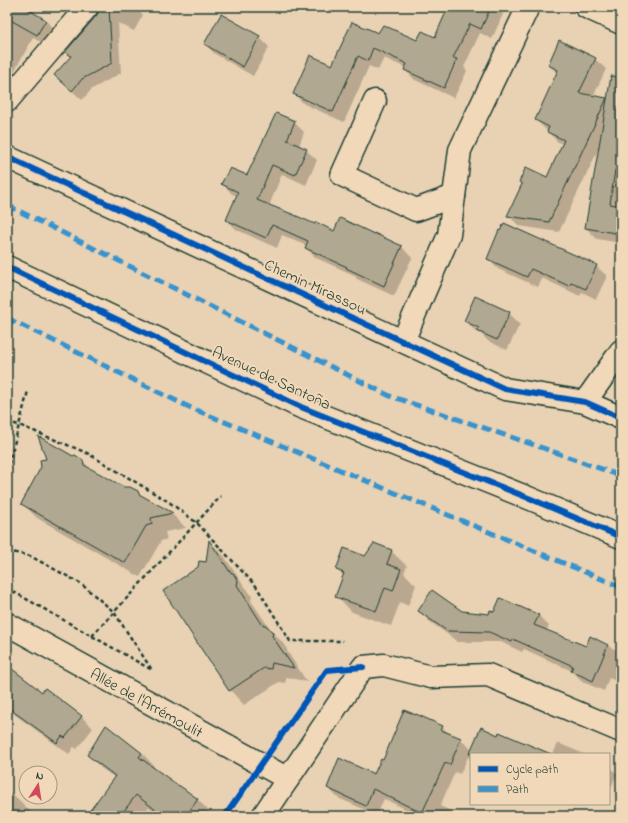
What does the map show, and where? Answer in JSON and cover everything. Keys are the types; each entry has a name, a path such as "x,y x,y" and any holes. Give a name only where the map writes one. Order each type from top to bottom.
{"street":[{"path":"7,101 87,7"},
{"path":"403,341 449,235 460,150 528,7"},
{"path":"586,7 621,24"},
{"path":"375,100 342,175 416,210 454,196"},
{"name":"Chemin Mirassou","path":"7,157 505,389 585,402 621,418"},
{"name":"Avenue de Santoña","path":"7,267 300,407 621,537"},
{"path":"585,402 621,350"},
{"name":"Avenue de Santoña","path":"531,500 621,532"},
{"name":"Allée de l'Arrémoulit","path":"7,624 288,779"},
{"path":"263,816 363,667 384,665 431,676 488,675 621,731"}],"path":[{"path":"7,471 28,391"},
{"path":"7,422 19,425 87,453 169,502 198,523 256,586 290,641 344,641"},
{"path":"92,636 198,523 221,496"},
{"path":"7,551 30,556 80,583 114,612 152,670 7,588"}],"building":[{"path":"7,7 24,7 46,20 37,35 7,18"},
{"path":"99,7 109,7 112,63 82,79 72,91 54,75 71,56 65,52 97,15"},
{"path":"435,7 491,7 481,29 470,24 453,58 457,59 444,88 404,70 407,64 373,48 368,61 358,56 333,112 293,94 310,55 332,65 352,22 378,33 383,25 417,40 422,31 435,37 446,12"},
{"path":"221,14 260,36 243,67 204,44"},
{"path":"559,40 596,58 579,93 607,98 549,222 507,216 522,184 519,182 526,167 547,177 564,140 547,132 549,127 535,120 558,70 548,65"},
{"path":"611,76 621,77 621,171 615,170 610,204 621,206 621,234 585,228"},
{"path":"276,113 295,121 287,140 307,149 295,175 272,165 257,200 315,224 316,222 334,231 340,218 402,246 384,286 305,248 308,241 272,225 266,238 226,220 238,192 221,184 230,168 247,175"},
{"path":"504,223 597,265 586,289 571,283 569,286 531,269 527,277 487,259 499,230 500,231"},
{"path":"475,296 510,312 497,340 477,331 479,328 464,321"},
{"path":"38,436 83,460 84,465 124,487 130,487 138,491 139,494 173,513 151,518 152,524 146,526 125,563 21,504 41,467 40,460 46,459"},
{"path":"209,540 230,572 233,573 238,581 237,585 262,624 267,626 273,633 272,636 294,668 272,663 271,669 264,668 229,691 163,591 198,567 199,561 206,562"},
{"path":"374,543 392,550 387,564 401,569 393,591 385,588 376,611 335,597 344,573 336,570 344,548 365,556"},
{"path":"432,590 462,611 489,614 490,610 494,612 500,598 539,615 534,625 586,646 590,636 608,645 593,681 571,671 573,666 513,639 512,642 489,632 447,631 418,611"},
{"path":"7,665 42,692 45,688 82,716 65,738 62,736 57,743 7,707"},
{"path":"404,710 443,726 441,730 461,738 450,765 445,763 422,813 373,789 366,806 327,788 339,758 374,774 381,759 383,760"},
{"path":"106,725 142,753 139,757 198,799 186,816 164,816 136,795 120,816 86,816 115,776 87,755"},
{"path":"481,727 498,735 499,732 549,753 470,753 469,754"}],"marked path":[{"path":"7,205 390,396 621,476"},
{"path":"7,318 189,407 621,587"}],"cycle path":[{"path":"7,157 505,389 585,402 621,418"},
{"path":"7,267 301,407 531,499 621,537"},
{"path":"225,816 327,670 363,667"}]}
